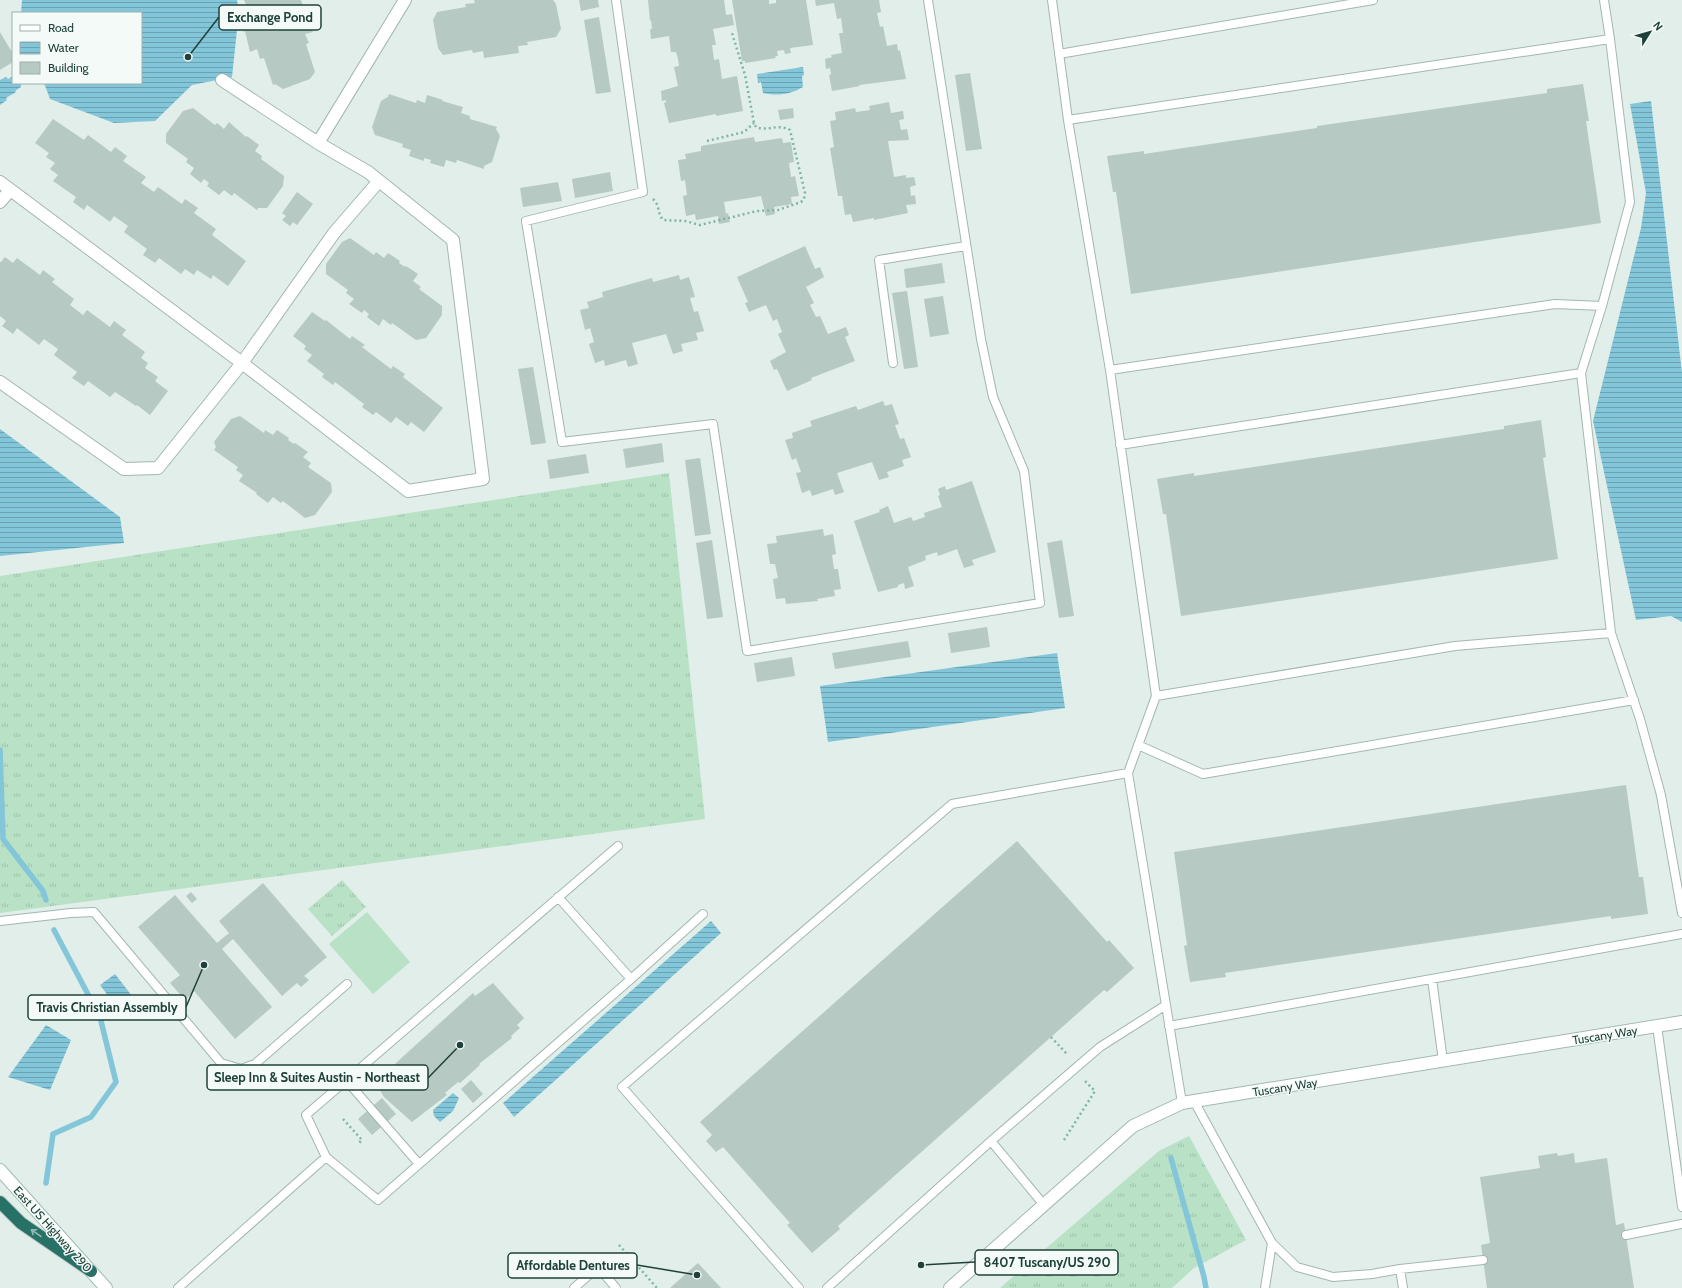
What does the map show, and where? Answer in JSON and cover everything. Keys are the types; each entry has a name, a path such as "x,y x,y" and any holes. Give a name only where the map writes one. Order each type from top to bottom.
{"highway":[{"path":"0,1202 21,1223 91,1271"}],"street":[{"path":"318,143 405,0"},
{"path":"0,182 242,363 408,491 484,478 452,240 368,172 318,143 222,80"},
{"path":"0,382 124,469 158,468 242,363 334,233 379,181"},
{"path":"0,202 10,190"},
{"name":"Tuscany Way","path":"950,1288 1133,1126 1188,1102 1682,1022"},
{"name":"East US Highway 290","path":"0,1170 106,1288"}],"lane":[{"path":"616,0 643,192 526,221 562,442 713,424 747,651 1040,603 1024,470 993,397 981,339 928,0"},
{"path":"1052,0 1068,120 1110,370 1156,696 1128,773 1166,1005 1188,1102 1272,1243 1297,1267 1333,1277 1372,1274 1400,1269 1483,1260"},
{"path":"1059,54 1373,0"},
{"path":"1604,0 1630,202 1602,306 1581,373 1611,633 1634,700 1661,795 1682,913"},
{"path":"1068,120 1610,39"},
{"path":"893,363 879,260 966,246"},
{"path":"1110,370 1555,304 1602,306"},
{"path":"1120,445 1581,373"},
{"path":"1156,696 1455,646 1611,633"},
{"path":"1138,745 1203,774 1634,700"},
{"path":"799,1288 622,1087 952,804 1128,773"},
{"path":"618,846 306,1115 326,1157 378,1200 632,979 703,914"},
{"path":"558,897 632,979"},
{"path":"0,920 94,912 221,1063 241,1069 255,1064 347,984"},
{"path":"1170,1026 1682,934"},
{"path":"1432,979 1443,1061"},
{"path":"827,1288 991,1141 1100,1047 1166,1005"},
{"path":"1657,1026 1682,1207"},
{"path":"346,1080 419,1164"},
{"path":"991,1141 1044,1205"},
{"path":"178,1288 326,1157"},
{"path":"1626,1235 1682,1224"},
{"path":"1265,1288 1272,1243"},
{"path":"574,1288 598,1267 616,1288"},
{"path":"1400,1269 1404,1288"}],"path":[{"path":"643,192 658,203 660,216 663,220 685,221 700,225 757,211 778,210 801,202 804,199 805,193 790,130 778,126 762,129 756,127 754,123 745,75 732,33"},
{"path":"707,142 744,132 754,123"},
{"path":"1051,1037 1067,1054"},
{"path":"1064,1140 1095,1091 1083,1079"},
{"path":"343,1119 362,1140 358,1144"},
{"path":"619,1245 657,1288"}],"green space":[{"path":"669,473 705,819 0,913 0,576"},
{"path":"342,880 366,907 332,936 308,909"},
{"path":"367,912 410,962 373,994 329,944"},
{"path":"1189,1136 1246,1240 1194,1268 1172,1288 1000,1288 1159,1151"}],"water":[{"path":"22,0 237,0 239,11 232,77 192,85 155,121 114,123 50,99 44,84 142,84 142,12 21,12"},
{"path":"803,67 803,87 793,92 779,95 763,93 761,82 758,83 757,74"},
{"path":"6,77 8,79 12,77 12,84 21,84 21,87 6,98 7,100 0,105 0,80"},
{"path":"1651,101 1682,373 1682,622 1671,616 1636,620 1593,421 1641,228 1646,193 1630,104"},
{"path":"0,429 120,517 124,543 0,556"},
{"path":"1057,653 1065,708 828,742 820,686"},
{"path":"711,921 721,933 514,1117 503,1103"},
{"path":"115,974 139,1005 124,1017 100,985"},
{"path":"46,1025 71,1040 50,1090 8,1077"},
{"path":"453,1093 459,1098 453,1111 440,1122 434,1116 433,1110"}],"building":[{"path":"244,0 301,0 306,18 308,18 313,32 305,34 309,43 306,44 315,72 310,79 283,89 275,84 273,85 264,58 260,59 257,49 250,52 245,31 243,32 238,18 246,15 243,6 246,5"},
{"path":"474,0 553,0 556,4 561,29 556,37 527,42 528,45 518,46 519,53 484,58 483,51 473,53 472,50 443,55 438,48 433,20 437,12 466,7 465,4 475,3"},
{"path":"579,0 598,0 599,7 581,11"},
{"path":"648,0 724,0 726,15 732,14 734,25 713,29 716,45 712,45 714,60 719,59 722,79 737,76 743,111 716,116 716,114 669,123 664,103 666,100 662,101 661,91 678,86 674,67 679,66 678,59 676,52 671,52 669,36 651,39 650,29 652,29"},
{"path":"732,0 769,0 769,4 776,3 776,0 806,0 813,45 790,48 791,53 785,54 784,50 777,51 778,56 775,56 776,58 745,63 745,61 742,61"},
{"path":"815,0 879,0 881,12 877,13 880,27 883,26 887,46 897,44 898,51 900,50 906,79 859,85 860,86 832,91 829,75 831,74 830,68 826,69 825,59 832,57 831,55 842,53 839,33 843,33 841,18 837,19 834,3 816,6"},
{"path":"599,17 611,92 596,94 584,20"},
{"path":"0,32 12,52 12,63 0,70"},
{"path":"970,73 982,149 966,151 955,75"},
{"path":"1583,84 1589,121 1586,121 1601,223 1131,294 1116,192 1113,192 1107,156 1144,151 1144,154 1317,128 1317,126 1547,93 1547,89"},
{"path":"389,94 416,103 417,100 425,103 427,95 463,107 461,113 470,116 470,119 497,127 496,129 500,136 492,162 484,166 484,169 457,160 456,163 446,160 444,167 430,163 431,160 424,158 424,161 409,156 411,150 402,147 403,144 375,135 372,127 381,101 388,97"},
{"path":"889,102 891,113 903,111 904,119 899,120 901,130 907,129 909,140 888,141 894,177 906,175 906,178 914,177 916,185 910,187 911,196 915,195 916,204 906,205 908,213 874,220 874,218 853,222 851,214 845,215 842,196 838,196 830,148 834,147 830,121 836,120 835,112 855,108 856,112 870,110 869,106"},
{"path":"193,108 215,125 217,123 224,129 229,122 246,137 247,136 259,145 255,151 262,156 261,159 284,176 283,186 267,208 258,208 257,210 234,193 232,196 224,190 219,195 207,186 209,183 204,179 201,183 190,174 194,168 186,162 188,159 166,143 166,134 183,111"},
{"path":"793,108 794,118 780,120 778,110"},
{"path":"53,119 84,140 88,135 111,152 115,147 127,156 123,161 146,177 141,183 154,192 158,187 182,204 185,199 198,208 194,213 216,229 212,235 246,261 228,286 213,275 211,279 197,270 194,275 185,269 181,274 159,258 155,263 143,255 147,249 124,232 128,226 114,216 110,222 87,205 84,210 73,202 76,197 53,181 58,175 50,169 55,163 46,157 49,153 35,143"},
{"path":"754,137 755,142 782,138 783,143 791,142 794,162 789,163 791,177 795,176 799,196 791,197 792,204 774,207 775,214 766,216 761,196 724,202 726,214 728,213 730,222 719,224 718,216 696,220 695,214 686,216 683,196 687,195 685,180 681,181 678,160 686,159 685,154 701,151 701,146"},
{"path":"610,172 613,191 575,198 572,179"},
{"path":"558,182 562,201 523,207 520,188"},
{"path":"297,192 313,204 297,225 293,222 290,226 282,220 286,216 282,213"},
{"path":"350,238 374,255 376,252 384,258 388,253 400,261 399,263 418,274 413,281 421,287 419,289 442,306 442,315 426,338 416,340 392,323 391,325 383,319 379,326 367,317 369,314 364,310 362,313 349,304 354,299 346,293 348,290 326,274 326,264 342,242"},
{"path":"805,246 815,269 820,267 824,277 806,287 814,303 810,305 816,317 820,316 828,334 846,327 849,335 845,337 855,361 811,378 812,380 787,391 777,369 774,370 770,361 786,352 778,334 782,332 777,319 773,321 766,305 749,312 745,303 748,302 737,277"},
{"path":"5,257 13,263 17,258 40,275 43,270 55,279 52,282 74,299 70,305 83,315 87,310 110,327 114,321 126,330 122,335 145,352 141,358 148,363 145,368 158,377 155,381 168,391 150,415 137,405 136,406 115,392 110,397 88,381 84,386 72,378 77,372 54,355 58,349 44,339 39,345 17,328 13,334 2,326 6,321 0,316 0,262"},
{"path":"942,263 945,283 906,288 904,269"},
{"path":"679,275 680,280 689,277 695,297 690,298 694,312 698,311 704,331 696,333 698,340 681,344 683,351 673,354 666,334 632,343 638,364 628,367 626,360 605,366 604,360 595,363 589,344 594,342 590,328 585,330 580,310 589,308 587,302 603,297 602,292 652,278 653,282"},
{"path":"907,291 918,367 904,369 892,293"},
{"path":"943,296 949,334 930,337 924,299"},
{"path":"312,312 325,321 326,320 350,339 352,336 365,345 362,347 391,369 393,366 405,374 403,377 443,408 424,432 411,422 408,426 396,417 391,423 376,412 373,415 362,407 364,404 335,382 333,385 322,377 324,374 307,361 312,355 304,349 306,346 293,336"},
{"path":"533,367 546,443 531,445 518,369"},
{"path":"883,401 885,406 892,404 899,424 895,425 900,439 904,438 911,457 902,460 904,466 887,472 889,477 879,480 872,462 837,473 844,492 835,495 833,489 812,496 810,490 802,493 796,473 801,472 796,458 792,460 785,440 793,438 792,433 812,426 810,421 856,406 858,410"},
{"path":"240,416 264,433 265,430 273,435 277,430 289,438 288,440 308,452 303,457 311,463 308,467 331,483 332,492 315,515 305,518 283,501 281,503 273,497 268,503 256,494 257,493 239,481 243,475 236,470 238,467 214,450 216,447 214,442 231,419"},
{"path":"1541,420 1546,457 1543,458 1558,559 1181,616 1166,514 1163,514 1157,479 1194,473 1194,476 1504,429 1504,426"},
{"path":"662,443 664,462 626,468 623,449"},
{"path":"586,454 589,473 550,479 547,460"},
{"path":"700,458 711,534 695,536 685,460"},
{"path":"972,481 996,552 972,560 974,565 964,568 957,549 938,556 937,552 925,556 926,560 908,567 914,586 905,589 904,583 898,585 898,587 878,592 854,521 880,512 879,510 888,506 894,523 911,517 913,521 925,517 924,513 942,507 938,496 940,495 938,489 945,486 946,490"},
{"path":"823,529 824,536 833,534 836,554 832,555 834,569 838,569 841,589 834,590 835,596 817,599 818,601 786,604 785,598 776,599 773,579 778,578 775,564 770,564 767,544 777,543 776,536"},
{"path":"712,540 723,617 707,619 696,543"},
{"path":"1062,540 1074,616 1059,618 1047,543"},
{"path":"987,627 990,647 951,653 948,633"},
{"path":"908,641 911,657 835,669 832,653"},
{"path":"792,657 795,676 757,682 754,663"},
{"path":"1626,785 1639,877 1643,877 1648,914 1611,919 1611,916 1225,973 1226,977 1190,982 1184,946 1187,945 1174,852"},
{"path":"1017,841 1107,942 1109,940 1134,968 1107,992 1104,990 838,1226 840,1229 812,1253 787,1225 790,1223 723,1147 716,1152 706,1141 712,1135 700,1122"},
{"path":"263,883 327,957 304,976 309,980 301,987 297,983 282,996 233,939 222,949 272,1007 235,1039 194,991 185,1000 170,983 180,975 138,927 175,895 217,943 229,933 219,921"},
{"path":"191,892 197,899 192,903 186,896"},
{"path":"493,983 524,1018 517,1025 520,1028 511,1036 512,1038 479,1064 480,1065 460,1083 458,1082 445,1093 447,1095 412,1122 384,1097 375,1082 473,993 475,996"},
{"path":"471,1080 483,1094 473,1103 461,1089"},
{"path":"382,1098 396,1114 372,1135 358,1119"},
{"path":"1557,1153 1558,1156 1574,1153 1575,1163 1607,1158 1616,1225 1624,1223 1634,1288 1487,1288 1481,1245 1490,1243 1480,1177 1540,1168 1538,1156"},
{"path":"698,1263 721,1288 670,1288"}],"waterway":[{"path":"0,750 3,839 43,891 46,900"},
{"path":"46,1183 53,1134 91,1117 116,1082 100,1017 54,930"},
{"path":"1171,1158 1206,1288"}],"place":[{"name":"Exchange Pond","path":"188,57"},
{"name":"Travis Christian Assembly","path":"204,965"},
{"name":"Sleep Inn & Suites Austin - Northeast","path":"460,1045"},
{"name":"8407 Tuscany/US 290","path":"921,1265"},
{"name":"Affordable Dentures","path":"697,1275"}]}
